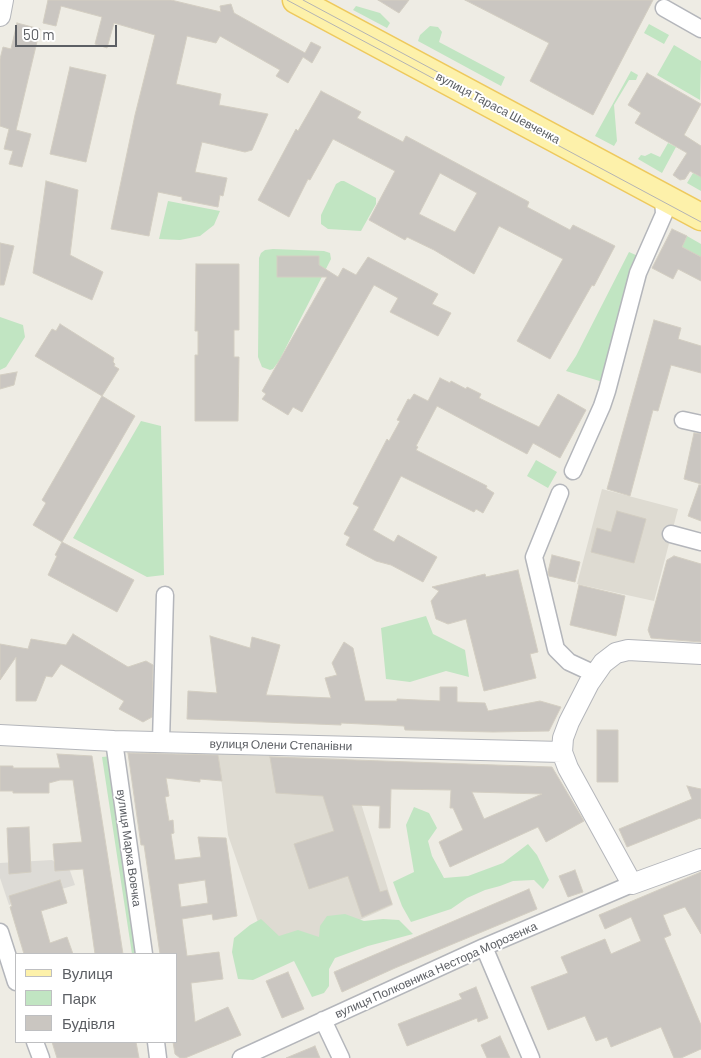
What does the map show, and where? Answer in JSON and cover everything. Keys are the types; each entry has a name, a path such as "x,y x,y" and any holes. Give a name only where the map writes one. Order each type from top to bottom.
{"main road":[{"name":"вулиця Тараса Шевченка","path":"296,0 677,208"}],"street":[{"path":"0,16 3,0"},
{"path":"664,8 701,29"},
{"path":"573,471 602,406 638,273 652,241 677,208"},
{"path":"683,420 701,424"},
{"path":"560,493 534,557 556,649 569,662 595,674"},
{"path":"672,534 701,542"},
{"path":"161,742 165,595"},
{"path":"701,654 628,650 616,653 603,663 595,674 569,722 562,752 568,768 632,884 701,859"},
{"name":"вулиця Олени Степанівни","path":"0,735 114,741 562,752"},
{"name":"вулиця Марка Вовчка","path":"114,741 144,953"},
{"name":"вулиця Полковника Нестора Морозенка","path":"241,1058 484,947 632,884"},
{"path":"0,932 15,979"},
{"path":"484,947 531,1058"},
{"path":"323,1020 341,1058"},
{"path":"35,1043 41,1058"},
{"path":"156,1043 158,1058"}],"shaded area":[{"path":"602,489 678,509 654,601 577,584"},
{"path":"218,754 347,759 393,905 271,960 228,835"},
{"path":"52,860 56,863 67,862 75,885 9,905 0,878 0,863"}],"green space":[{"path":"356,6 380,13 390,23 387,28 353,10"},
{"path":"649,24 669,35 664,44 644,33"},
{"path":"430,26 438,27 442,32 439,42 505,77 501,86 418,41 420,35"},
{"path":"674,45 701,61 700,100 657,75"},
{"path":"631,71 638,75 636,80 629,80 614,105 617,141 614,146 595,136"},
{"path":"668,143 676,147 662,173 638,159 641,155 645,156 651,153 660,157"},
{"path":"693,173 701,177 701,191 687,183"},
{"path":"341,181 376,198 376,204 361,231 328,229 321,224 321,215 336,184"},
{"path":"168,201 220,211 214,225 200,236 180,240 159,239"},
{"path":"687,236 701,244 701,257 682,247"},
{"path":"265,250 324,251 330,253 331,259 279,361 270,370 262,367 258,357 259,258"},
{"path":"629,252 638,256 603,382 566,371 576,356"},
{"path":"0,317 23,325 25,337 6,367 0,370"},
{"path":"141,421 161,426 164,575 147,577 73,538"},
{"path":"536,460 557,472 548,488 527,476"},
{"path":"426,616 433,634 465,650 469,677 446,671 410,682 386,679 381,628"},
{"path":"112,756 140,953 132,953 102,757"},
{"path":"414,807 429,813 437,828 428,841 432,856 444,878 468,876 503,863 528,844 537,855 549,880 543,889 534,880 513,881 467,898 451,909 411,922 402,906 393,882 414,872 406,825"},
{"path":"345,914 364,921 399,920 413,934 368,946 335,958 329,969 329,986 324,993 312,997 294,961 253,980 238,979 232,952 234,938 250,925 261,919 279,936 298,930 319,937 320,926 327,916"}],"building":[{"path":"48,0 171,0 221,12 220,6 231,4 234,13 305,53 311,42 321,47 312,63 303,57 288,83 276,76 280,70 220,36 216,43 187,36 176,84 221,94 219,105 268,114 252,150 245,152 202,142 195,172 227,178 223,196 220,195 218,207 182,200 182,197 158,192 149,236 111,229 135,115 155,35 114,23 107,48 95,44 102,17 61,6 56,26 43,23"},
{"path":"378,0 409,0 399,13"},
{"path":"465,0 653,0 593,115 530,81 549,43"},
{"path":"17,23 40,29 16,130 31,134 22,167 9,164 13,151 4,149 9,129 0,126 0,59 3,47 11,49"},
{"path":"70,67 106,75 86,162 50,154"},
{"path":"647,73 701,104 684,135 701,146 701,177 690,171 685,179 680,180 673,175 687,153 635,123 641,113 628,105"},
{"path":"321,91 361,112 357,118 403,142 406,136 529,202 527,207 570,230 573,225 615,246 594,286 592,285 550,359 517,341 563,259 499,226 474,274 434,250 407,237 405,240 369,220 395,171 333,139 310,180 308,179 289,217 258,200 296,129 298,131","holes":["440,173 477,193 455,232 419,214"]},
{"path":"46,181 78,190 70,255 103,272 92,300 33,273"},
{"path":"672,229 687,236 682,247 701,257 701,281 678,269 673,279 652,268"},
{"path":"0,243 14,246 4,285 0,285"},
{"path":"277,256 319,256 319,265 338,277 343,268 356,275 368,257 438,294 432,304 451,313 438,336 390,312 398,298 374,285 302,412 293,407 288,415 262,399 266,394 262,391 327,277 277,277"},
{"path":"196,264 239,264 239,330 234,330 234,357 239,357 238,421 195,421 195,355 198,355 198,331 195,331"},
{"path":"654,320 681,328 678,339 701,346 701,373 671,365 658,411 653,410 630,496 607,489"},
{"path":"60,324 114,358 114,366 119,369 102,396 35,356 52,329 56,331"},
{"path":"17,372 14,385 0,389 0,375"},
{"path":"440,378 450,383 451,381 466,389 467,387 481,394 479,398 539,427 558,394 586,410 560,458 533,443 527,454 437,406 416,446 418,447 416,450 487,486 486,488 494,493 483,513 476,509 474,512 401,476 373,530 394,542 398,535 437,557 423,582 346,545 350,537 344,534 359,507 353,504 387,439 389,441 400,421 397,420 408,399 410,400 414,394 428,401"},
{"path":"102,396 135,416 62,542 33,525 46,503 42,500"},
{"path":"694,433 701,434 701,484 684,479"},
{"path":"699,485 701,485 701,521 688,516"},
{"path":"617,511 646,519 634,563 591,552 597,528 611,532"},
{"path":"62,542 134,580 117,612 48,575"},
{"path":"552,555 580,562 575,582 549,576 548,572"},
{"path":"674,556 701,564 701,642 651,638 648,630 667,560"},
{"path":"518,570 538,652 530,654 536,678 484,691 466,619 448,624 436,619 431,601 439,591 432,587 485,574 486,577"},
{"path":"579,585 625,596 616,636 570,625"},
{"path":"73,634 128,667 146,661 153,665 152,717 143,722 119,709 124,701 61,664 52,677 46,676 36,701 16,701 16,657 0,680 0,644 28,649 31,639 66,645"},
{"path":"210,636 250,648 252,637 280,645 266,695 331,698 325,678 337,675 332,663 344,642 353,648 365,701 397,701 397,699 440,701 440,687 457,687 457,702 485,703 488,711 540,701 561,707 549,731 405,730 404,726 187,719 188,691 217,693"},
{"path":"597,730 618,730 618,782 597,782"},
{"path":"128,753 218,755 222,781 200,779 200,782 166,778 169,796 165,797 169,821 173,820 174,833 171,834 175,860 201,857 198,837 226,838 237,916 213,920 212,914 182,919 187,956 219,952 223,979 191,983 195,1022 228,1007 241,1035 185,1058 180,1058 175,1054 173,1043 178,1043 178,953 160,953 144,845 141,845","holes":["205,880 208,903 181,907 178,884"]},
{"path":"57,754 92,756 123,953 95,953 83,869 55,871 53,844 82,842 73,780 60,780 49,783 49,793 0,791 0,766 13,766 13,768 60,768"},
{"path":"270,757 552,767 584,821 546,842 538,827 450,867 439,842 463,830 453,808 450,808 451,790 391,789 390,828 379,828 380,806 352,805 380,892 387,890 392,904 362,917 348,876 309,889 294,844 334,831 323,796 276,793","holes":["472,792 542,794 484,819"]},
{"path":"687,786 701,789 701,819 627,847 619,829 692,799"},
{"path":"29,827 31,872 9,874 7,828"},
{"path":"575,870 583,892 568,897 559,876"},
{"path":"701,872 701,934 685,907 663,915 671,935 664,938 701,1025 701,1049 681,1058 674,1058 661,1027 611,1047 607,1037 596,1041 585,1016 548,1030 531,987 568,973 561,957 605,939 611,954 641,941 631,917 605,929 599,915"},
{"path":"60,880 67,903 41,911 50,943 67,937 73,953 24,953 10,907 12,906 9,896"},
{"path":"529,889 537,909 342,992 334,972"},
{"path":"288,972 304,1009 282,1018 266,981"},
{"path":"476,987 488,1018 478,1022 477,1018 407,1046 398,1024 462,999 459,994"},
{"path":"500,1036 510,1058 487,1058 481,1045"},
{"path":"52,1043 136,1043 139,1058 57,1058"},
{"path":"315,1046 320,1058 286,1058"}],"tram line":[{"path":"287,0 701,222"},
{"path":"303,0 488,99"}]}
